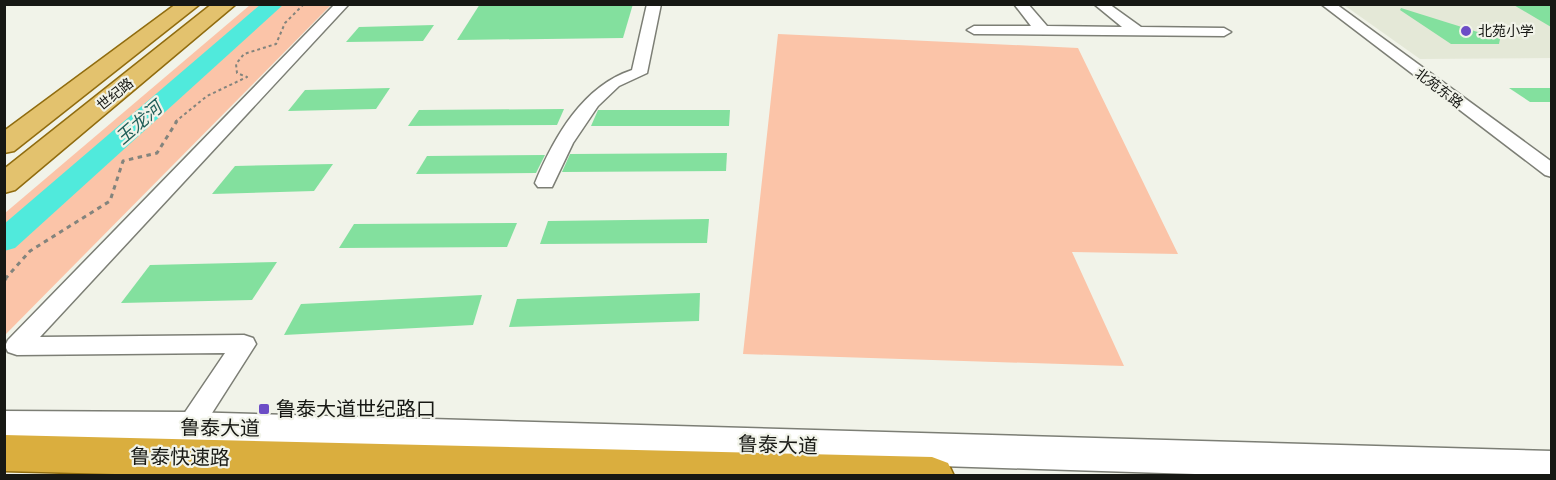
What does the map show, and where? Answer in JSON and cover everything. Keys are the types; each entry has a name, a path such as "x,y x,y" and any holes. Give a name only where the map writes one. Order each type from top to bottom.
{"highway":[{"name":"鲁泰快速路","path":"4,453 932,476"}],"main road":[{"name":"世纪路","path":"4,145 190,4"},
{"name":"世纪路","path":"4,184 226,4"},
{"name":"鲁泰大道","path":"4,426 188,427 1551,468"}],"street":[{"path":"188,427 244,344 17,346 343,4"},
{"path":"544,183 550,167 574,127 598,97 614,83 639,73 654,4"},
{"path":"1020,4 1043,31"},
{"path":"1100,4 1137,31"},
{"name":"北苑东路","path":"1327,4 1551,171"},
{"path":"974,30 1224,32"}],"path":[{"path":"4,280 30,251 110,201 123,161 157,153 174,124 193,107 220,89 247,77 237,73 236,64 244,54 276,44 285,23 304,4"}],"shaded area":[{"path":"250,5 331,5 5,335 5,213"},
{"name":"北苑小学","path":"1344,5 1551,5 1551,58 1420,59"},
{"path":"778,34 1078,48 1178,254 1072,252 1124,366 743,354"}],"building":[{"path":"480,4 633,4 623,38 457,40"},
{"path":"1512,4 1551,5 1551,27"},
{"path":"1401,8 1500,39 1499,44 1451,44 1400,10"},
{"path":"434,25 423,41 346,42 359,27"},
{"path":"390,88 376,109 288,111 305,90"},
{"path":"1509,88 1551,88 1551,102 1530,102"},
{"path":"564,109 557,125 408,126 419,110"},
{"path":"598,110 730,110 729,126 591,126"},
{"path":"727,153 726,171 562,172 570,154"},
{"path":"545,155 536,173 416,174 427,156"},
{"path":"333,164 314,191 212,194 235,166"},
{"path":"709,219 707,243 540,244 548,221"},
{"path":"517,223 507,247 339,248 354,224"},
{"path":"277,262 252,300 121,303 150,265"},
{"path":"700,293 699,321 509,327 517,299"},
{"path":"482,295 473,325 284,335 301,304"}],"waterway":[{"name":"玉龙河","path":"4,241 274,4"}],"place":[{"name":"北苑小学","path":"1466,31"},
{"name":"鲁泰大道世纪路口","path":"264,409"}]}
